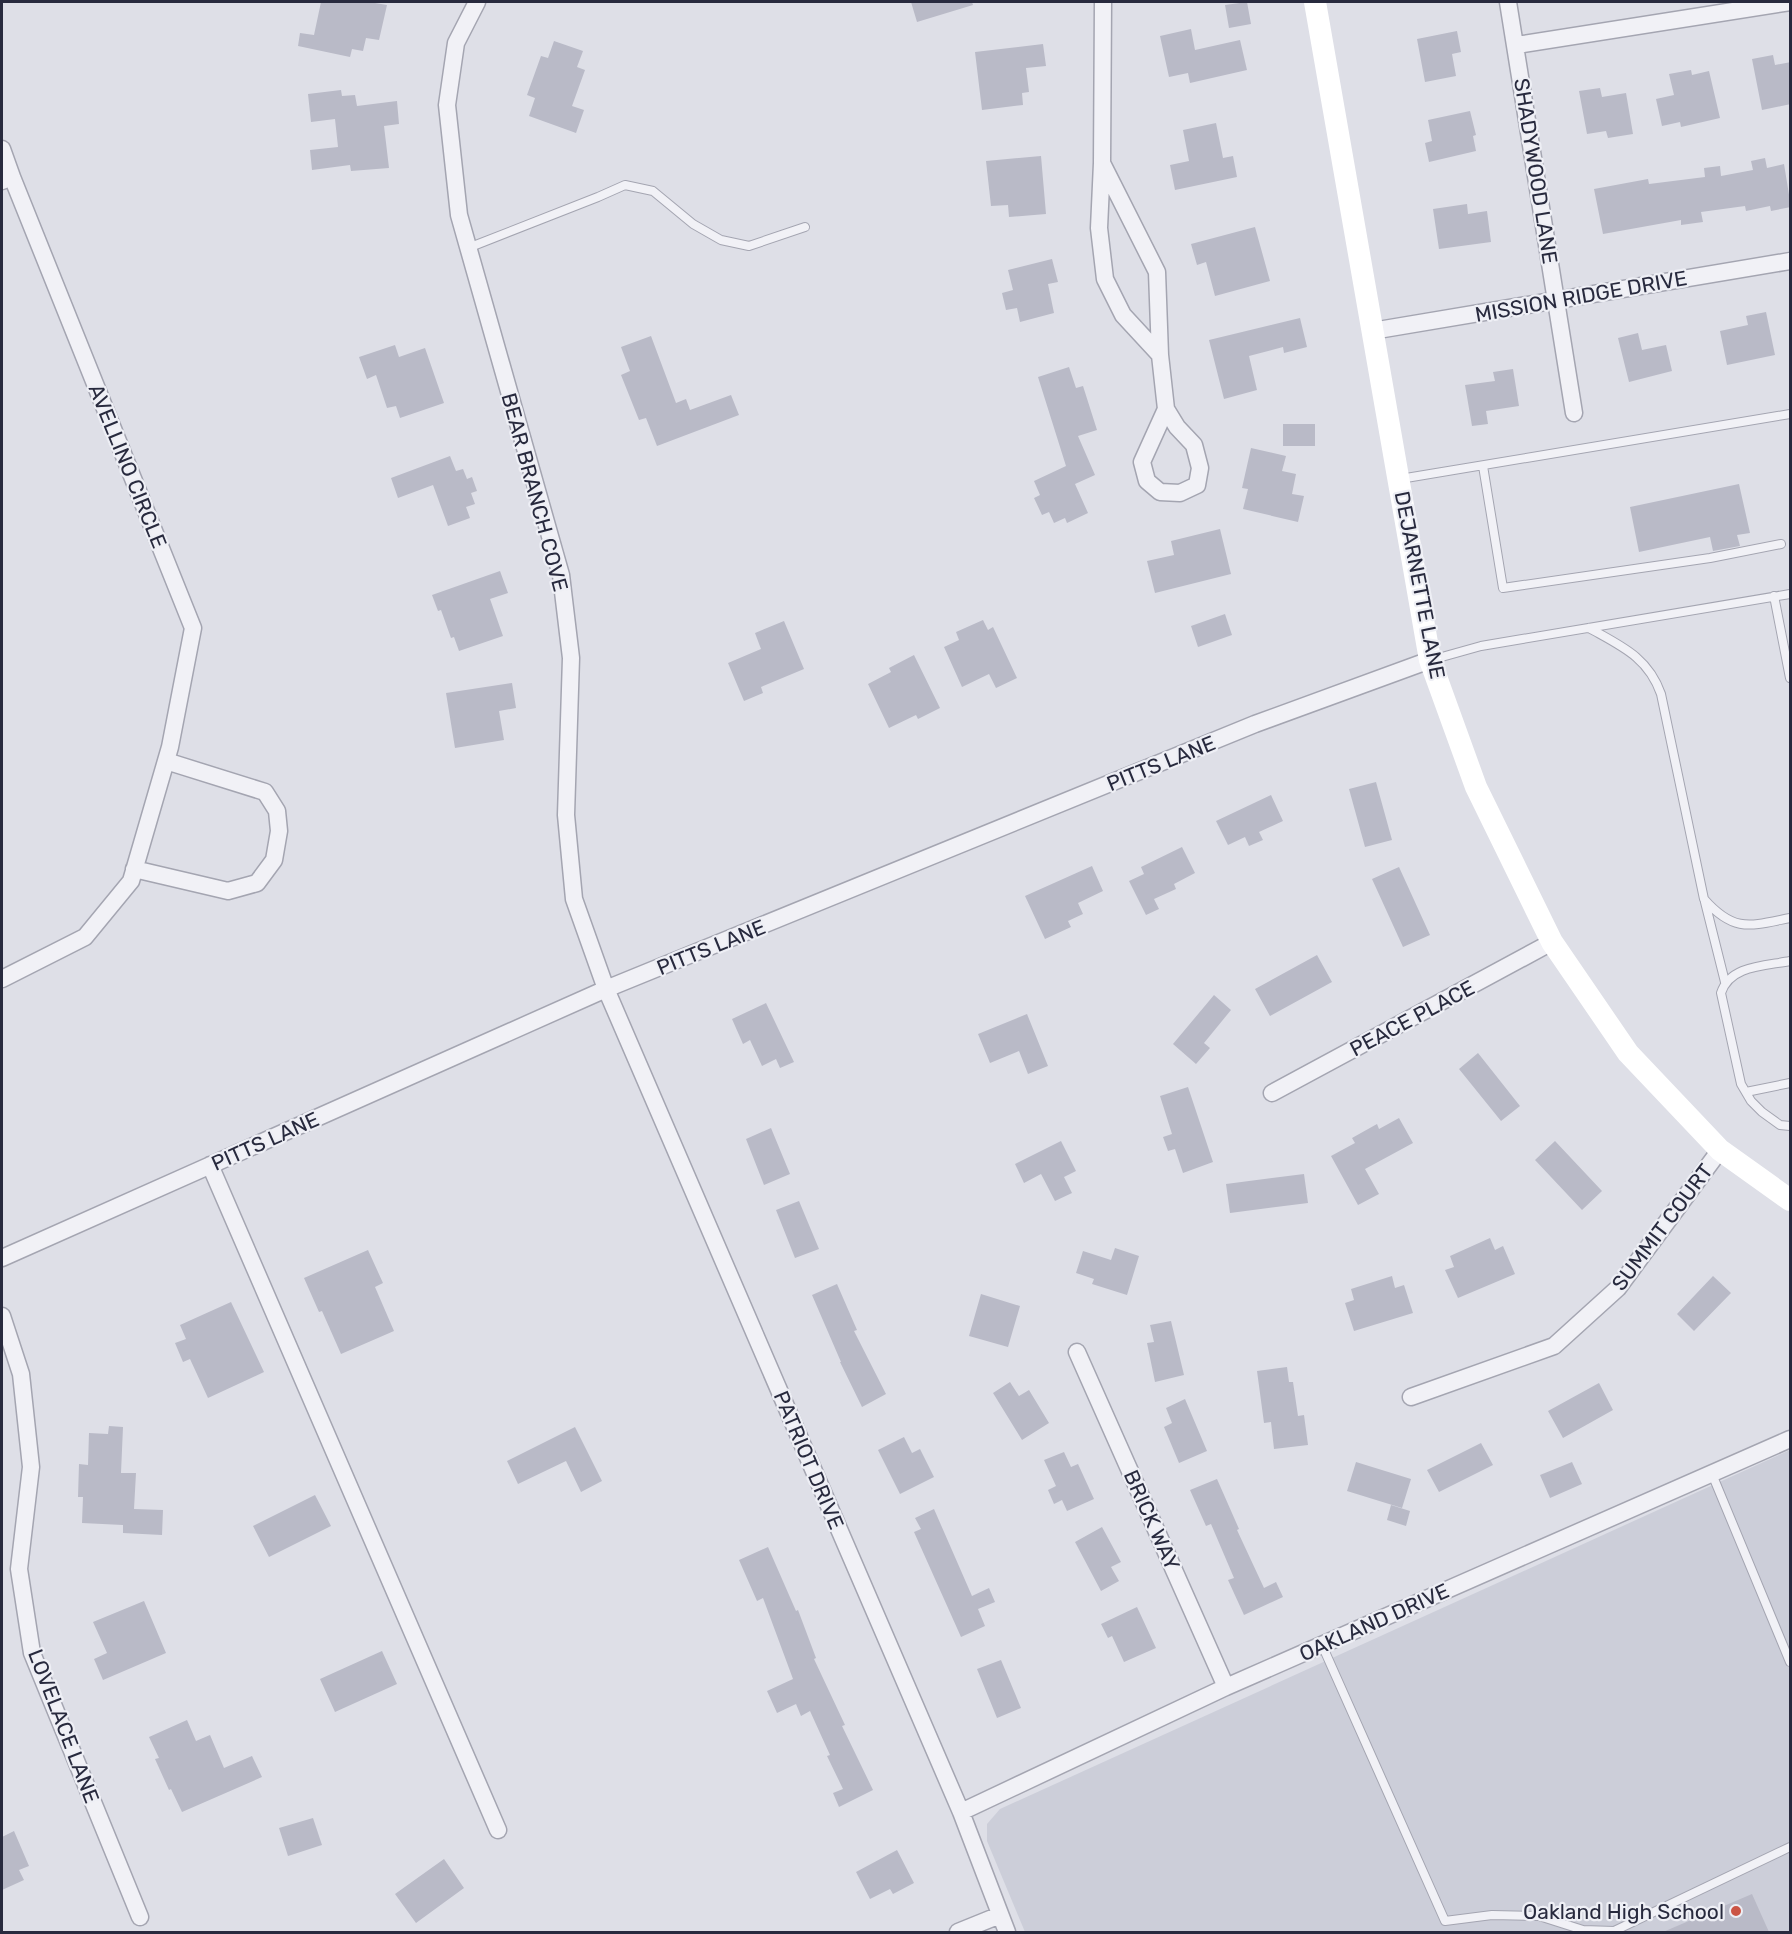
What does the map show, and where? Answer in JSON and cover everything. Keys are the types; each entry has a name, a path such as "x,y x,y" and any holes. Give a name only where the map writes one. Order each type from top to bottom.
{"main road":[{"name":"DEJARNETTE LANE","path":"1316,2 1430,660 1476,787 1552,942 1628,1053 1720,1150 1791,1200"}],"street":[{"name":"BEAR BRANCH COVE","path":"477,2 456,43 447,105 459,215 561,575 571,658 566,815 574,899 606,989"},
{"path":"1103,2 1100,228 1105,279 1123,315 1161,355"},
{"name":"SHADYWOOD LANE","path":"1508,2 1574,413"},
{"path":"1516,45 1791,2"},
{"name":"AVELLINO CIRCLE","path":"2,149 7,179 193,628 166,761 131,880 85,937 2,979"},
{"path":"1102,163 1157,272 1166,409 1177,427 1194,445 1200,468 1197,485 1180,493 1160,492 1147,481 1142,462 1166,409"},
{"name":"MISSION RIDGE DRIVE","path":"1372,331 1791,261"},
{"name":"PITTS LANE","path":"2,1258 606,989 1255,724 1430,660"},
{"path":"134,869 228,891 257,883 274,860 279,831 277,811 264,792 166,761"},
{"name":"PEACE PLACE","path":"1272,1093 1552,942"},
{"name":"PATRIOT DRIVE","path":"606,989 961,1812 1007,1932"},
{"name":"SUMMIT COURT","path":"1412,1397 1554,1346 1618,1288 1720,1150"},
{"path":"210,1165 498,1830"},
{"name":"LOVELACE LANE","path":"2,1316 21,1374 31,1467 19,1569 32,1653 140,1917"},
{"name":"BRICK WAY","path":"1077,1352 1226,1688"},
{"name":"OAKLAND DRIVE","path":"961,1812 1226,1688 1791,1439"},
{"path":"958,1932 1000,1915"}],"lane":[{"path":"468,248 625,185 653,191 693,224 721,240 749,246 805,227"},
{"path":"1398,480 1791,414"},
{"path":"1483,466 1503,588 1710,558 1780,544"},
{"path":"1430,660 1481,646 1791,594"},
{"path":"1774,596 1791,678"},
{"path":"1589,628 1631,652 1647,666 1656,680 1661,694 1704,899 1725,982"},
{"path":"1704,899 1716,912 1733,922 1751,926 1791,918"},
{"path":"1791,961 1736,972 1725,982 1721,993 1741,1084 1751,1101 1762,1112 1780,1125 1791,1126"},
{"path":"1746,1092 1791,1083"},
{"path":"1712,1474 1791,1662"},
{"path":"1322,1645 1445,1921 1492,1915 1539,1916 1583,1930 1614,1932 1791,1847"}],"shaded area":[{"path":"1790,1450 1790,1932 1025,1932 987,1841 987,1824 1000,1809"}],"building":[{"path":"321,2 369,2 387,5 379,40 366,38 363,51 352,49 350,57 298,46 300,33 314,35"},
{"path":"911,2 972,2 973,5 917,22"},
{"path":"1247,2 1251,24 1229,28 1225,5"},
{"path":"1191,29 1195,50 1240,40 1247,70 1190,83 1188,73 1169,77 1160,36"},
{"path":"1457,31 1461,52 1452,54 1456,76 1425,82 1417,39"},
{"path":"554,41 583,51 577,67 585,70 572,106 584,110 576,133 529,116 535,98 527,95 541,56 548,58"},
{"path":"1043,44 1046,66 1026,68 1029,92 1022,93 1023,105 982,110 975,52"},
{"path":"1773,55 1775,65 1791,62 1791,104 1762,110 1752,59"},
{"path":"1691,70 1692,75 1709,71 1720,118 1681,127 1680,122 1662,126 1656,99 1674,95 1669,74"},
{"path":"1600,88 1602,97 1626,93 1633,134 1608,138 1606,131 1587,134 1579,91"},
{"path":"341,90 342,96 355,95 357,106 397,101 399,124 384,126 389,168 351,171 350,165 312,170 310,150 338,147 335,119 311,122 308,94"},
{"path":"1470,111 1476,135 1473,136 1476,151 1429,162 1425,143 1432,141 1428,120"},
{"path":"1216,123 1223,158 1233,156 1237,177 1175,190 1170,165 1189,161 1183,130"},
{"path":"1041,156 1046,214 1009,217 1008,205 991,206 986,161"},
{"path":"1765,158 1767,168 1784,164 1791,207 1771,211 1770,206 1746,211 1745,206 1701,212 1703,222 1681,225 1681,220 1603,234 1594,189 1648,179 1649,184 1705,177 1704,168 1720,166 1721,176 1753,170 1751,161"},
{"path":"1467,204 1468,214 1487,211 1491,242 1439,249 1433,209"},
{"path":"1255,227 1270,281 1215,296 1206,262 1197,265 1191,244"},
{"path":"1052,259 1058,282 1048,284 1054,313 1020,322 1017,308 1006,310 1002,293 1013,290 1008,270"},
{"path":"1766,312 1775,355 1727,365 1720,331 1748,325 1746,316"},
{"path":"1300,318 1307,347 1284,353 1283,347 1249,356 1257,390 1224,399 1209,340"},
{"path":"1638,333 1642,350 1666,345 1672,371 1629,382 1618,338"},
{"path":"651,336 676,403 686,399 690,410 731,395 739,415 657,446 646,418 639,420 621,375 630,371 621,347"},
{"path":"395,345 399,357 425,348 444,403 400,418 396,406 387,408 376,375 367,379 359,357"},
{"path":"1069,367 1076,388 1083,386 1097,430 1078,436 1095,475 1075,484 1088,513 1067,523 1065,518 1054,523 1049,512 1042,515 1034,498 1040,495 1034,481 1066,466 1038,377"},
{"path":"1513,369 1519,406 1486,411 1488,424 1472,426 1465,385 1495,381 1493,372"},
{"path":"1283,424 1315,424 1315,446 1283,446"},
{"path":"1251,448 1286,456 1282,471 1296,474 1292,494 1304,496 1298,522 1243,509 1248,489 1242,488"},
{"path":"450,456 456,471 463,469 467,479 472,477 477,491 471,493 475,504 466,507 470,518 448,526 433,485 398,498 391,478"},
{"path":"1739,484 1750,533 1737,535 1740,546 1713,551 1710,537 1639,552 1630,507"},
{"path":"1220,529 1231,574 1155,593 1147,561 1174,555 1171,541"},
{"path":"500,571 508,593 490,599 503,636 459,651 432,595"},
{"path":"1225,614 1232,635 1198,647 1191,626"},
{"path":"983,620 988,630 993,627 1017,678 996,688 989,674 962,687 944,647 959,640 956,632"},
{"path":"784,621 804,669 761,687 763,693 744,701 728,663 761,649 755,633"},
{"path":"914,655 940,708 918,719 916,715 889,728 868,684 891,672 889,668"},
{"path":"512,683 516,708 499,711 504,740 455,748 446,693"},
{"path":"1376,782 1392,840 1365,847 1349,789"},
{"path":"1271,795 1283,821 1259,832 1263,840 1249,846 1245,837 1228,845 1216,821"},
{"path":"1182,847 1195,873 1174,884 1176,889 1154,899 1159,909 1146,915 1129,881 1144,874 1141,867"},
{"path":"1092,866 1103,891 1078,903 1083,914 1068,921 1071,927 1045,939 1025,896"},
{"path":"1399,867 1430,935 1403,947 1372,879"},
{"path":"1317,955 1332,982 1270,1016 1255,989"},
{"path":"1214,995 1231,1010 1204,1043 1210,1048 1196,1064 1173,1044"},
{"path":"766,1003 794,1062 780,1068 776,1059 762,1066 750,1040 743,1044 732,1019"},
{"path":"1027,1014 1048,1066 1028,1074 1019,1051 990,1063 978,1034"},
{"path":"1478,1053 1520,1106 1501,1121 1459,1069"},
{"path":"1188,1087 1213,1162 1183,1173 1175,1149 1168,1151 1163,1137 1172,1134 1160,1096"},
{"path":"1399,1118 1413,1143 1365,1169 1379,1194 1358,1205 1331,1156 1355,1143 1352,1138 1377,1124 1379,1129"},
{"path":"771,1128 790,1174 764,1185 746,1139"},
{"path":"1061,1141 1076,1171 1064,1177 1072,1193 1055,1201 1041,1174 1024,1183 1015,1164"},
{"path":"1555,1141 1602,1191 1582,1210 1535,1160"},
{"path":"1304,1174 1308,1203 1230,1213 1226,1184"},
{"path":"799,1201 819,1249 795,1258 776,1210"},
{"path":"1490,1238 1495,1250 1503,1246 1515,1274 1458,1298 1445,1270 1454,1267 1450,1256"},
{"path":"1115,1248 1139,1256 1127,1295 1092,1284 1094,1279 1076,1273 1083,1251 1111,1260"},
{"path":"368,1250 383,1283 375,1287 394,1331 341,1354 304,1278"},
{"path":"1392,1276 1395,1288 1404,1285 1413,1313 1354,1331 1345,1303 1354,1300 1351,1289"},
{"path":"1713,1276 1731,1293 1694,1331 1677,1314"},
{"path":"837,1284 857,1330 854,1331 886,1394 862,1407 812,1295"},
{"path":"981,1294 1020,1306 1008,1347 969,1336"},
{"path":"231,1302 264,1372 208,1398 190,1359 183,1362 175,1343 186,1339 180,1325"},
{"path":"1171,1321 1184,1375 1155,1382 1147,1343 1154,1342 1150,1325"},
{"path":"1287,1367 1289,1382 1293,1382 1298,1416 1304,1415 1308,1445 1274,1449 1271,1422 1264,1423 1257,1371"},
{"path":"1010,1382 1019,1396 1029,1390 1049,1423 1022,1440 993,1393"},
{"path":"1599,1383 1613,1410 1563,1438 1548,1411"},
{"path":"1185,1399 1207,1451 1179,1463 1164,1427 1172,1423 1166,1408"},
{"path":"109,1426 123,1427 121,1473 136,1473 134,1509 163,1510 162,1535 123,1533 123,1525 82,1523 83,1497 78,1497 79,1464 88,1465 89,1433 108,1434"},
{"path":"575,1427 602,1481 581,1492 566,1461 518,1484 507,1461"},
{"path":"904,1437 912,1453 920,1449 934,1477 900,1494 878,1450"},
{"path":"1481,1443 1493,1465 1439,1492 1427,1470"},
{"path":"1064,1452 1071,1467 1078,1464 1094,1499 1067,1511 1062,1500 1054,1504 1048,1490 1056,1486 1044,1460"},
{"path":"1356,1462 1411,1479 1402,1508 1347,1491"},
{"path":"1572,1462 1582,1484 1550,1498 1540,1475"},
{"path":"1217,1479 1239,1529 1237,1530 1264,1588 1276,1582 1283,1597 1244,1615 1228,1580 1234,1578 1211,1524 1206,1526 1190,1490"},
{"path":"315,1495 331,1526 269,1557 253,1526"},
{"path":"1391,1505 1410,1511 1406,1526 1387,1520"},
{"path":"934,1509 972,1596 989,1588 995,1602 978,1609 985,1626 961,1637 914,1532 921,1529 915,1518"},
{"path":"1102,1527 1121,1562 1111,1567 1119,1581 1101,1591 1075,1542"},
{"path":"768,1547 796,1611 798,1610 816,1658 814,1659 845,1725 842,1726 873,1790 839,1807 833,1793 843,1789 827,1756 830,1755 810,1711 801,1716 796,1704 777,1713 767,1691 793,1679 763,1598 757,1601 739,1560"},
{"path":"144,1601 166,1653 103,1680 94,1659 107,1653 93,1622"},
{"path":"1137,1607 1156,1648 1124,1662 1112,1636 1108,1638 1101,1624"},
{"path":"382,1651 397,1684 335,1712 320,1679"},
{"path":"1001,1660 1021,1708 997,1718 977,1669"},
{"path":"187,1720 196,1741 210,1735 224,1768 252,1756 262,1777 182,1812 155,1759 159,1758 149,1737"},
{"path":"313,1818 322,1845 288,1856 279,1828"},
{"path":"14,1831 29,1866 19,1870 24,1880 2,1890 2,1837"},
{"path":"897,1850 914,1883 893,1894 890,1889 870,1899 856,1872"},
{"path":"444,1859 464,1888 416,1923 395,1894"},
{"name":"Oakland High School","path":"1752,1894 1769,1932 1663,1932"}],"place":[{"name":"Oakland High School","path":"1736,1911"}]}
